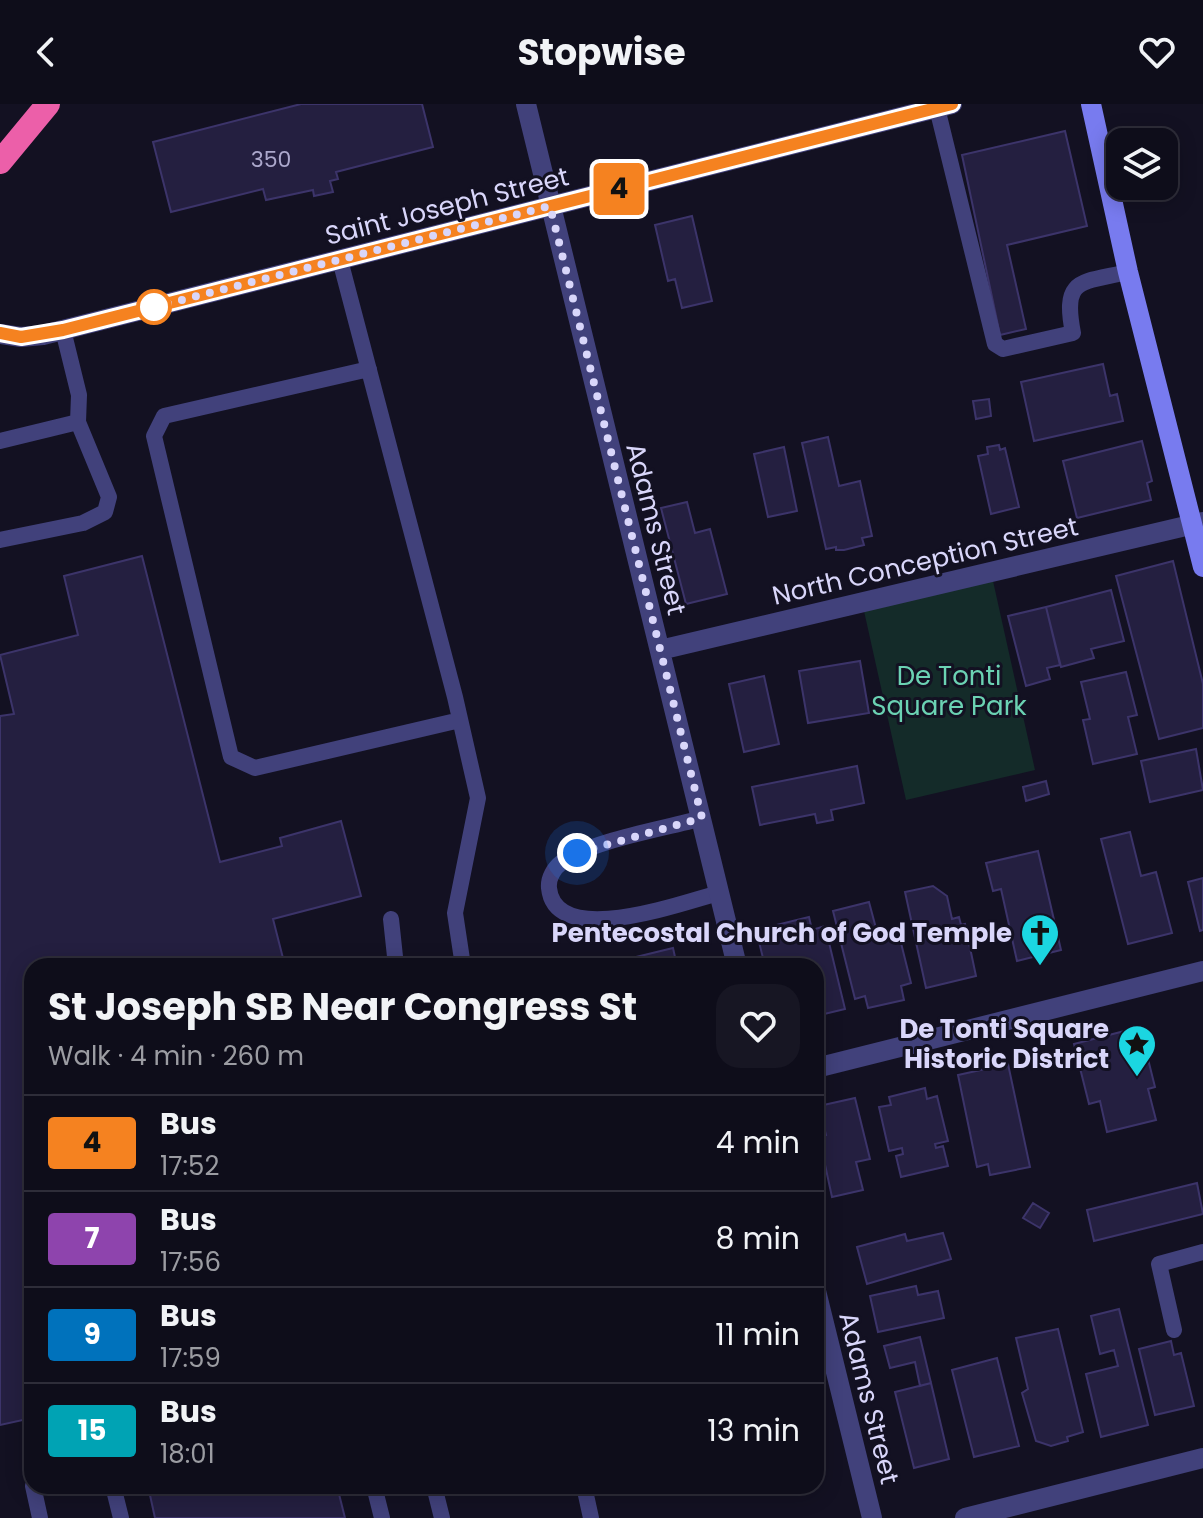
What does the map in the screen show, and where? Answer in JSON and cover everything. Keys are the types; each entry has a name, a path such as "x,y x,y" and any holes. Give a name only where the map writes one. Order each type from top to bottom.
{"highway":[{"path":"0,162 48,104"}],"street":[{"name":"Adams Street","path":"526,104 735,958"},
{"path":"1091,104 1128,272 1198,523 1203,567"},
{"name":"Saint Joseph Street","path":"0,334 21,337 63,330 944,106"},
{"name":"North Conception Street","path":"660,650 1198,523"},
{"path":"824,1066 1203,971"},
{"name":"Adams Street","path":"824,1323 872,1518"},
{"path":"965,1518 1203,1458"}],"lane":[{"path":"944,106 995,344 1003,349 1073,333 1068,306 1070,295 1080,283 1128,272"},
{"path":"340,260 478,798 455,913 462,958"},
{"path":"0,540 83,523 105,512 109,497 78,422 79,395 63,330"},
{"path":"369,369 164,416 154,436 231,757 255,768 460,720"},
{"path":"0,441 78,422"},
{"path":"702,818 577,853 558,865 549,879 549,890 555,906 575,918 604,921 719,893"},
{"path":"391,919 395,958"},
{"path":"1174,1330 1159,1264 1203,1252"},
{"path":"35,1494 40,1518"},
{"path":"115,1494 121,1518"},
{"path":"376,1494 382,1518"},
{"path":"436,1494 442,1518"},
{"path":"586,1494 591,1518"}],"green space":[{"name":"De Tonti Square Park","path":"993,581 1035,770 906,800 864,611"}],"building":[{"path":"301,104 422,104 433,147 336,172 338,179 330,181 333,192 314,196 313,190 266,200 263,189 171,212 153,142"},
{"path":"1065,131 1087,226 1007,245 1026,329 1000,335 962,155"},
{"path":"692,216 712,301 682,308 675,279 668,281 655,225"},
{"path":"1103,364 1110,396 1117,394 1123,421 1034,441 1021,382"},
{"path":"989,399 991,416 976,419 973,401"},
{"path":"828,437 839,486 860,481 872,536 862,538 864,545 844,550 836,550 836,547 826,549 802,443"},
{"path":"1142,441 1152,481 1147,483 1151,500 1077,518 1063,461"},
{"path":"999,445 1000,450 1005,448 1019,507 991,514 978,456 988,454 987,447"},
{"path":"784,447 797,511 768,517 754,454"},
{"path":"687,502 695,533 710,529 727,594 686,604 661,508"},
{"path":"142,556 220,862 282,846 280,838 341,821 361,896 273,919 283,958 24,958 24,1420 0,1425 0,716 14,714 0,655 78,635 64,576"},
{"path":"1173,561 1203,684 1203,728 1159,739 1116,576"},
{"path":"1111,590 1124,641 1091,649 1094,658 1061,667 1046,607"},
{"path":"1046,607 1060,665 1047,668 1050,679 1026,686 1008,616"},
{"path":"860,661 869,713 808,723 799,671"},
{"path":"1126,672 1137,715 1128,717 1137,754 1093,764 1083,720 1090,719 1081,682"},
{"path":"764,676 779,744 744,752 729,684"},
{"path":"1196,749 1203,790 1150,802 1141,761"},
{"path":"857,766 864,803 831,810 833,820 817,823 815,814 760,825 752,787"},
{"path":"1046,781 1049,794 1026,801 1023,787"},
{"path":"1130,832 1141,876 1156,872 1172,933 1128,944 1101,839"},
{"path":"1038,851 1061,950 1017,961 1001,889 993,891 986,863"},
{"path":"1203,878 1203,930 1200,931 1188,882"},
{"path":"933,886 947,896 952,919 959,917 961,925 965,924 976,976 926,988 905,892"},
{"path":"869,902 877,932 897,927 911,983 901,986 904,1000 868,1008 865,996 855,999 833,911"},
{"path":"809,917 812,930 825,926 845,1009 824,1014 824,958 763,958 756,930"},
{"path":"673,948 675,958 632,958"},
{"path":"1140,1027 1155,1087 1148,1089 1156,1120 1107,1132 1100,1101 1089,1104 1074,1044"},
{"path":"1008,1064 1030,1167 990,1175 988,1164 977,1167 958,1075"},
{"path":"925,1088 927,1099 937,1096 948,1141 935,1144 936,1148 943,1146 948,1166 901,1177 896,1156 903,1154 902,1148 889,1151 879,1107 891,1105 889,1097"},
{"path":"855,1098 870,1159 856,1162 863,1190 832,1197 824,1160 824,1105"},
{"path":"1197,1183 1203,1214 1094,1241 1087,1210"},
{"path":"1033,1203 1049,1213 1040,1228 1023,1218"},
{"path":"943,1233 951,1259 867,1284 857,1247 905,1234 907,1241"},
{"path":"916,1286 918,1295 938,1291 944,1318 878,1332 870,1296"},
{"path":"1119,1309 1148,1425 1101,1437 1086,1374 1118,1366 1114,1350 1100,1354 1091,1316"},
{"path":"1058,1329 1083,1432 1051,1446 1036,1441 1022,1393 1028,1389 1016,1338"},
{"path":"920,1337 931,1383 920,1386 915,1362 890,1368 884,1346"},
{"path":"1171,1341 1174,1355 1181,1353 1194,1406 1155,1415 1139,1349"},
{"path":"997,1358 1019,1446 974,1457 952,1370"},
{"path":"931,1383 949,1459 914,1468 895,1392"},
{"path":"150,1494 339,1494 345,1518 155,1518"}],"bus line":[{"name":"4","path":"0,333 21,337 43,335 952,104"}],"place":[{"name":"Pentecostal Church of God Temple","path":"1040,967"},
{"name":"De Tonti Square Historic District","path":"1137,1078"}],"route":[{"path":"154,307 550,206 702,818 577,853"}]}
